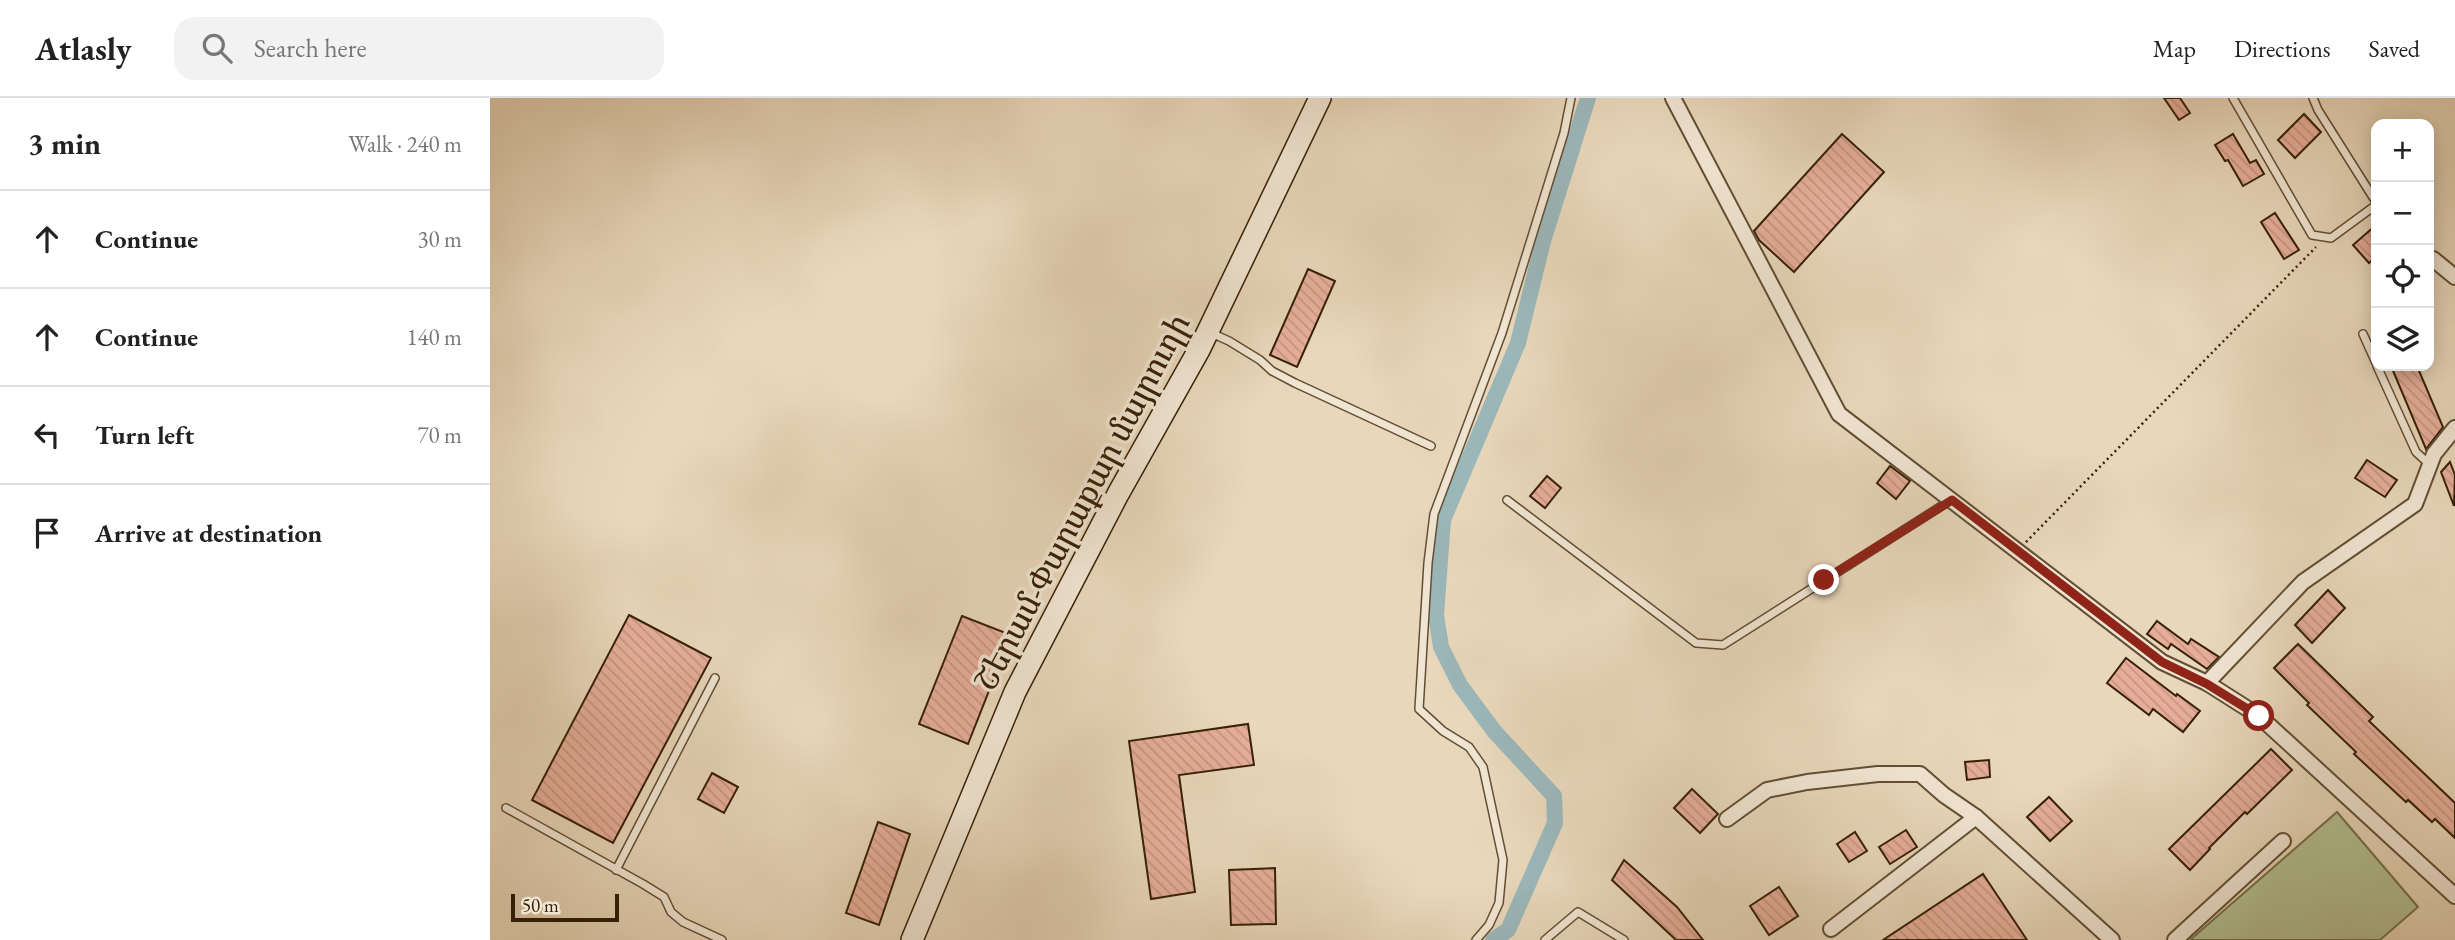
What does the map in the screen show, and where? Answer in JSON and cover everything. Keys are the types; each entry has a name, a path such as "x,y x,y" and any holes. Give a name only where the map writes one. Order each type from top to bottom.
{"street":[{"name":"Շերամ-Փարաքար մայրուղի","path":"912,940 1015,692 1118,494 1208,332 1320,98"},
{"path":"1673,98 1839,414 2162,662 2207,684 2259,716 2455,896"},
{"path":"2434,260 2455,277"},
{"path":"2207,684 2303,582 2414,504 2434,454 2455,428"},
{"path":"1727,820 1767,790 1807,782 1878,774 1920,774 1976,817 2112,940"},
{"path":"1831,929 1976,817"},
{"path":"2175,940 2283,841"}],"lane":[{"path":"1476,940 1489,925 1499,903 1503,860 1483,767 1469,747 1443,731 1419,709 1428,563 1434,514 1502,333 1564,133 1571,98"},
{"path":"2233,98 2312,235 2331,238 2371,208"},
{"path":"2313,98 2371,196"},
{"path":"1208,332 1229,341 1260,360 1272,371 1295,383 1431,446"},
{"path":"2363,334 2371,352"},
{"path":"2380,371 2416,452 2430,465"},
{"path":"1507,500 1696,643 1723,645 1952,500"},
{"path":"615,870 715,678"},
{"path":"506,808 664,897 671,912 683,922 722,940"},
{"path":"1545,940 1578,912 1624,940"}],"path":[{"path":"2018,550 2325,237"}],"green space":[{"path":"2337,812 2418,907 2380,940 2190,940"}],"building":[{"path":"2164,98 2180,98 2190,113 2179,120"},
{"path":"2304,114 2321,132 2295,158 2278,140"},
{"path":"1842,134 1884,172 1794,272 1759,240 1754,231"},
{"path":"2233,134 2250,163 2256,160 2264,174 2243,186 2228,160 2225,161 2215,145"},
{"path":"2275,213 2299,250 2284,259 2261,222"},
{"path":"2371,229 2371,261 2369,263 2353,245"},
{"path":"1308,269 1335,281 1297,367 1270,355"},
{"path":"2393,371 2419,371 2443,427 2426,449"},
{"path":"2367,460 2397,480 2385,497 2355,478"},
{"path":"2450,462 2455,475 2454,506 2441,472"},
{"path":"1890,466 1910,481 1896,499 1877,483"},
{"path":"1547,476 1561,488 1545,508 1530,496"},
{"path":"2328,590 2345,608 2312,643 2295,625"},
{"path":"629,615 711,658 613,843 532,800"},
{"path":"962,616 1011,635 968,744 919,724"},
{"path":"2157,621 2188,644 2191,639 2219,657 2207,669 2171,644 2168,649 2147,634"},
{"path":"2298,644 2373,717 2369,721 2455,803 2455,838 2435,819 2432,822 2408,800 2406,802 2354,754 2356,752 2307,705 2309,703 2274,668"},
{"path":"2126,658 2200,711 2183,732 2153,709 2149,715 2107,683"},
{"path":"1248,724 1254,765 1179,775 1195,892 1151,899 1129,741"},
{"path":"2271,749 2292,770 2247,814 2245,812 2190,870 2169,849"},
{"path":"1989,760 1990,777 1967,780 1965,762"},
{"path":"712,773 738,787 724,813 698,799"},
{"path":"1692,789 1718,814 1700,833 1674,808"},
{"path":"2049,797 2072,821 2050,841 2027,817"},
{"path":"878,822 910,834 879,925 846,913"},
{"path":"1906,830 1917,847 1890,864 1879,847"},
{"path":"1855,832 1867,851 1849,862 1837,844"},
{"path":"1624,860 1677,907 1703,940 1676,940 1612,880"},
{"path":"1275,868 1276,924 1231,925 1229,870"},
{"path":"1983,874 2027,940 1883,940"},
{"path":"1779,887 1798,916 1769,935 1750,906"}],"waterway":[{"path":"1493,940 1508,930 1555,823 1554,796 1494,731 1460,685 1441,647 1436,615 1443,520 1518,343 1543,241 1588,98"}],"route":[{"path":"1824,580 1952,500 2162,662 2207,684 2259,716"}]}
